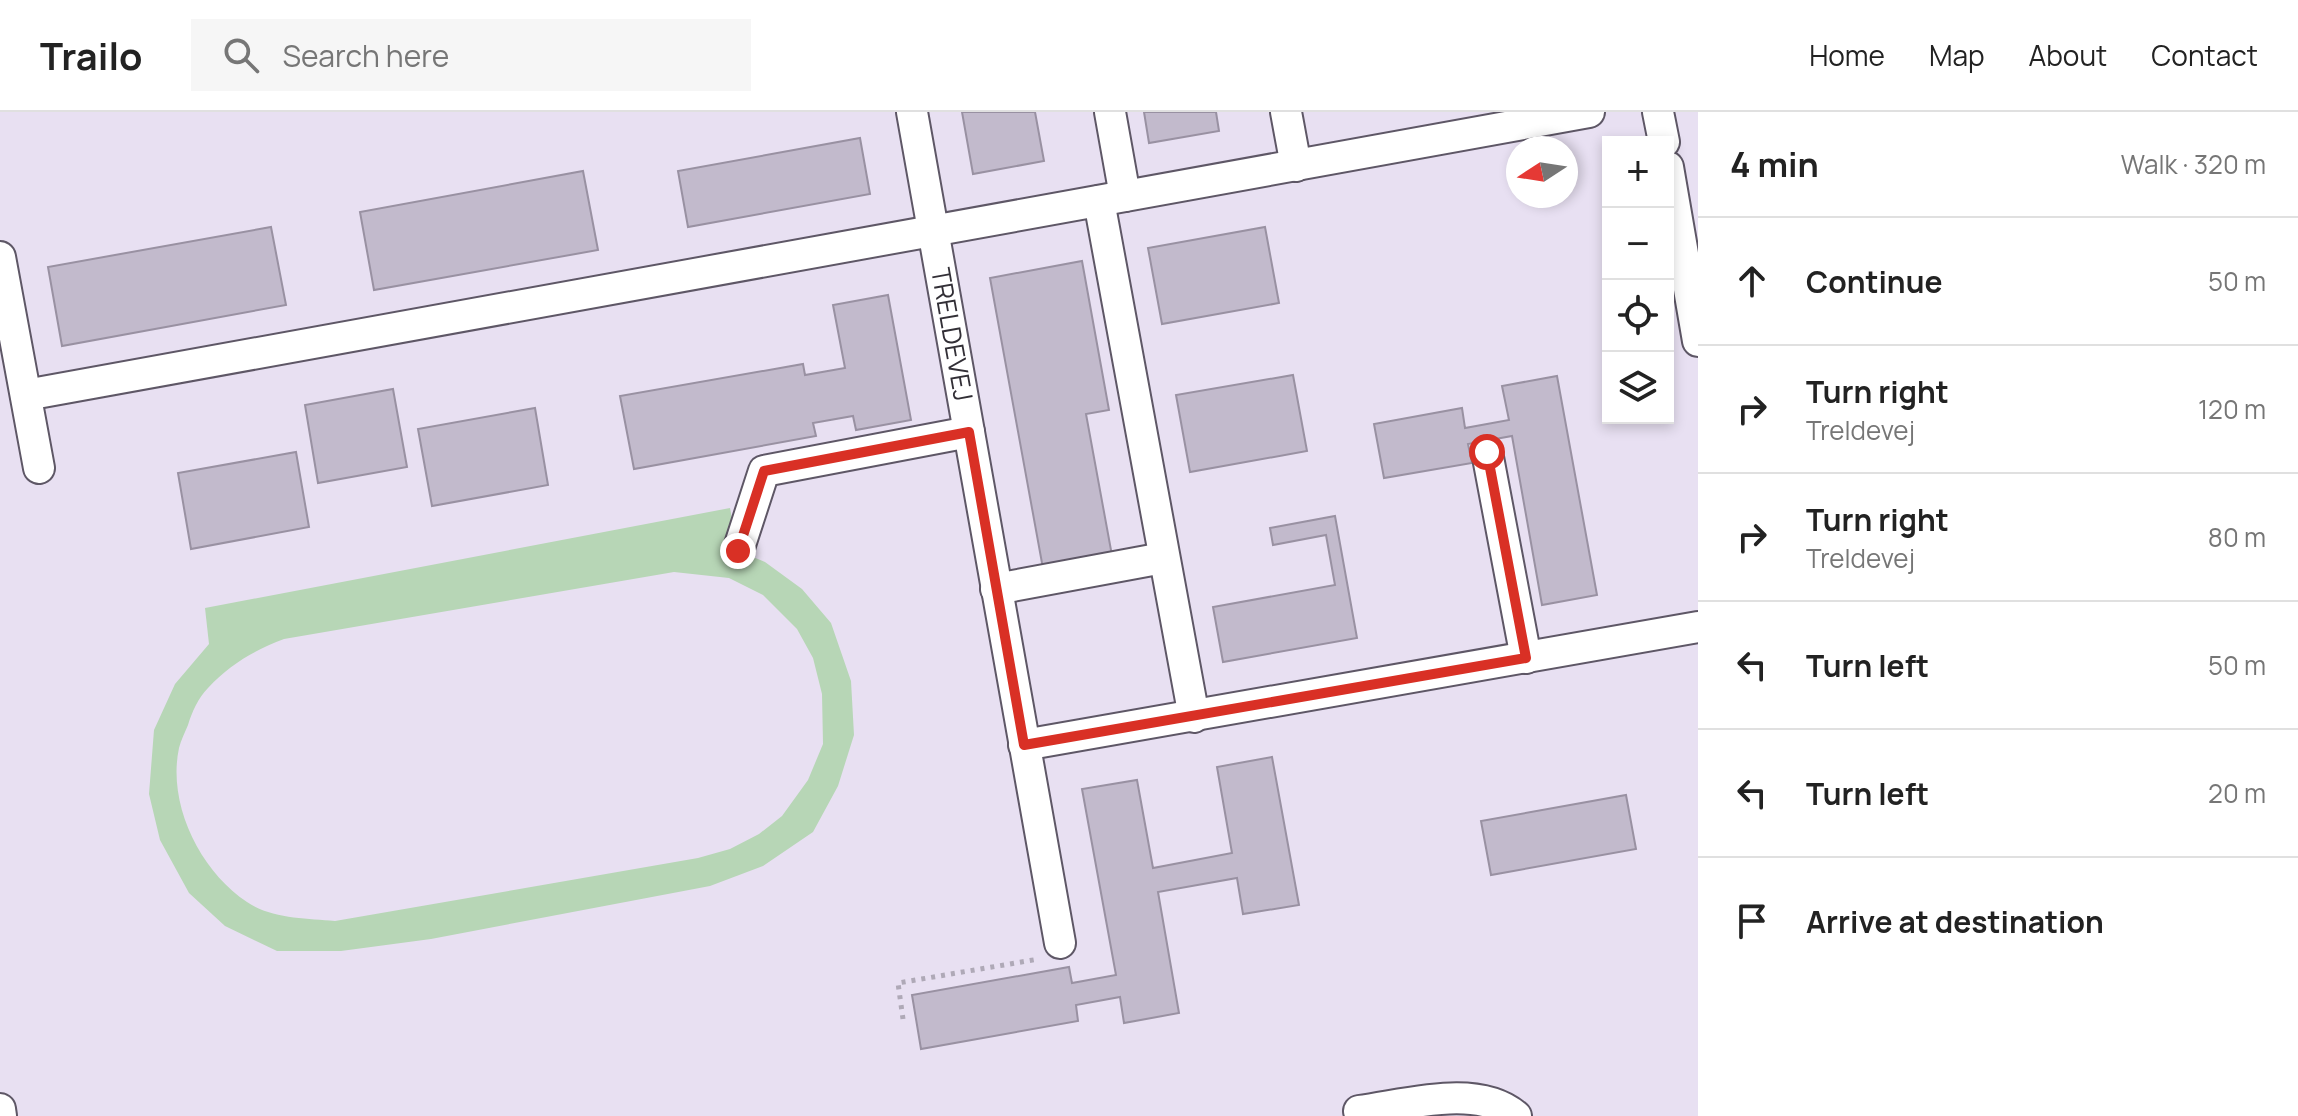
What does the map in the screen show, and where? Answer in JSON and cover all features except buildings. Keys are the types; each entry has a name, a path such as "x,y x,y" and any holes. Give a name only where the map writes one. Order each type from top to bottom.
{"street":[{"name":"TRELDEVEJ","path":"912,112 1060,943"},
{"path":"1110,112 1112,199 1163,558 1194,717"},
{"path":"1286,112 1296,166"},
{"path":"26,395 933,229 1296,166 1479,122 1589,112"},
{"path":"1658,112 1663,136"},
{"path":"1674,202 1698,341"},
{"path":"0,257 39,468"},
{"path":"738,551 764,471 969,432"},
{"path":"1487,452 1526,658"},
{"path":"996,589 1163,558"},
{"path":"1024,745 1698,627"},
{"path":"1359,1111 1468,1096 1506,1108 1516,1116"},
{"path":"0,1109 1,1116"}],"path":[{"path":"903,1019 898,983 1051,957 1060,943"}],"green space":[{"path":"730,508 738,551 765,562 802,589 831,623 851,681 854,735 838,786 813,832 763,866 710,886 431,939 341,951 277,951 225,926 189,893 160,840 149,794 154,730 175,684 209,644 205,608","holes":["674,572 729,578 763,595 797,629 813,658 822,694 823,744 808,780 782,816 759,834 730,849 698,858 335,921 278,915 247,902 215,873 191,834 178,791 177,769 182,739 204,692 234,665 263,648 284,639"]}],"route":[{"path":"738,551 764,471 969,432 1024,745 1526,658 1487,452"}]}
